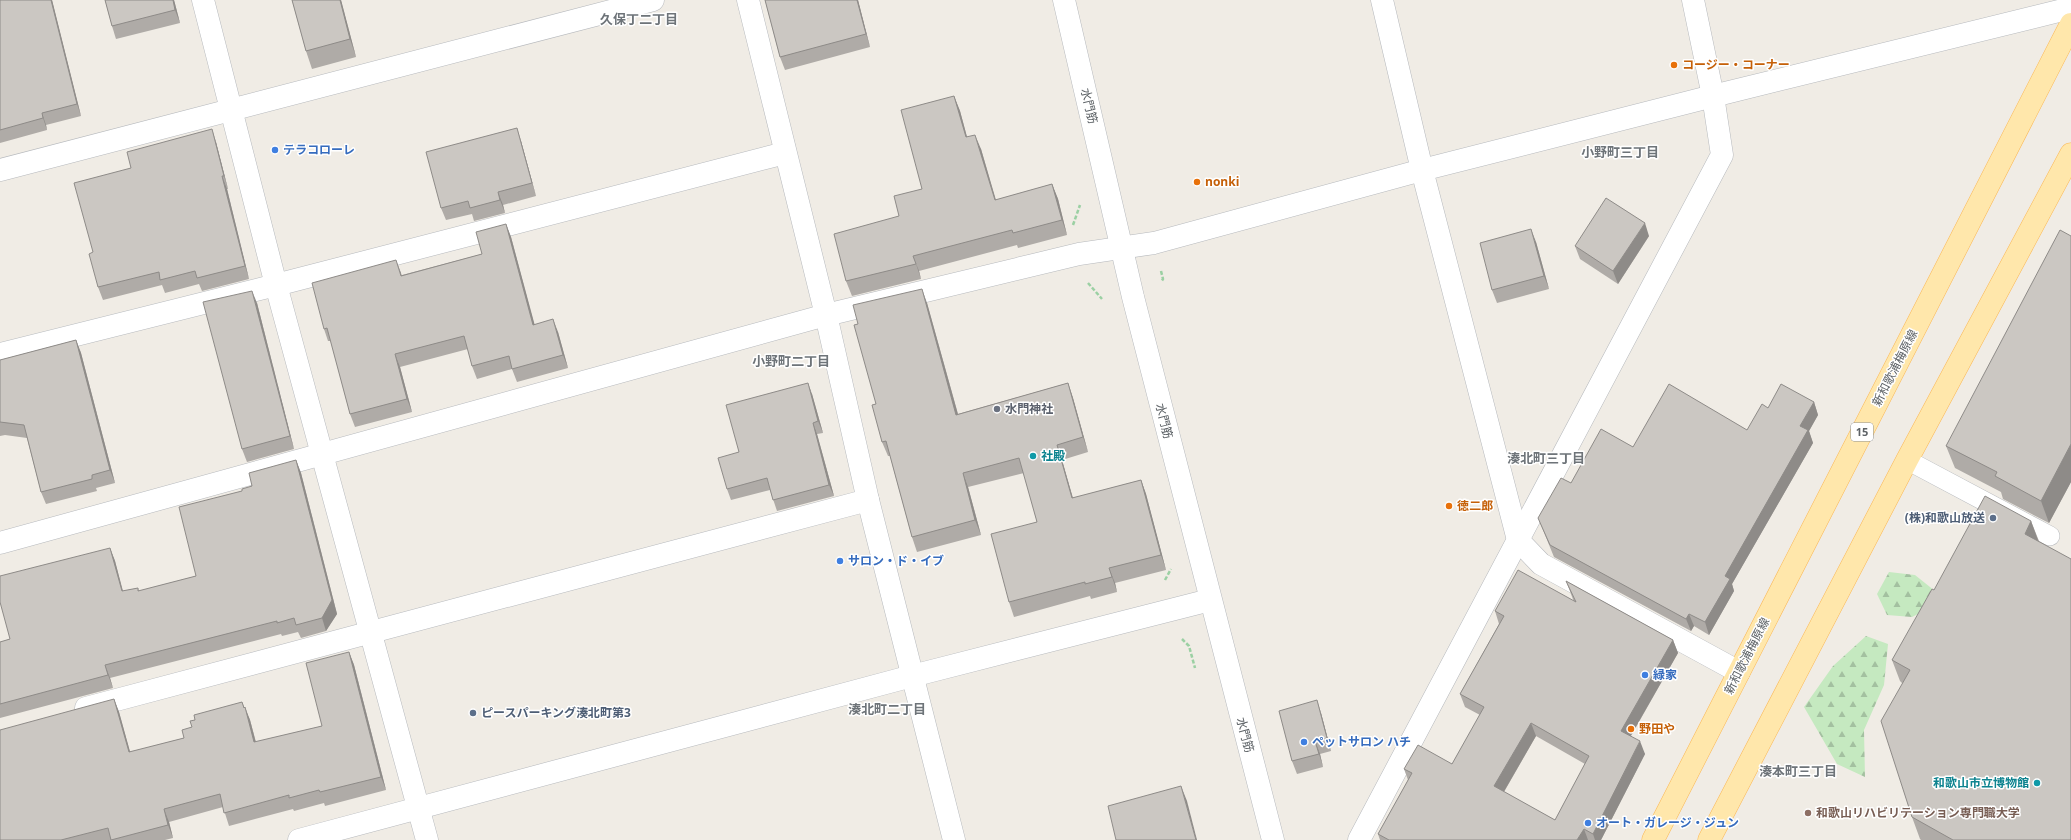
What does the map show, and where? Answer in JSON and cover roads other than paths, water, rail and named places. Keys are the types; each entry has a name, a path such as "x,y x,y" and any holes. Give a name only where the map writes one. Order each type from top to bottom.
{"main road":[{"name":"新和歌浦梅原線","path":"1653,840 2071,24"},
{"path":"1709,840 1907,460 2071,154"}],"street":[{"path":"203,0 276,285 427,840"},
{"path":"0,170 653,0"},
{"path":"748,0 826,315 868,500 954,840"},
{"name":"水門筋","path":"1064,0 1121,248 1210,600 1273,840"},
{"path":"1382,0 1422,170 1518,540 1541,564 1739,672"},
{"path":"1359,840 1722,155 1713,96 1693,0"},
{"path":"0,543 826,315 1079,254 1154,243 1422,170 1713,96 2071,8"},
{"path":"0,354 276,285 786,153"},
{"path":"69,712 868,500"},
{"path":"299,840 912,676 1210,600"}],"lane":[{"path":"1907,460 2050,536"}],"place":[{"name":"コージー・コーナー","path":"1674,65"},
{"name":"テラコローレ","path":"275,150"},
{"name":"nonki","path":"1197,182"},
{"name":"水門神社","path":"997,409"},
{"name":"社殿","path":"1033,456"},
{"name":"徳二郎","path":"1449,506"},
{"name":"(株)和歌山放送","path":"1993,518"},
{"name":"サロン・ド・イブ","path":"840,561"},
{"name":"緑家","path":"1645,675"},
{"name":"ピースパーキング湊北町第3","path":"473,713"},
{"name":"野田や","path":"1631,729"},
{"name":"ペットサロン ハチ","path":"1304,742"},
{"name":"和歌山市立博物館","path":"2037,783"},
{"name":"和歌山リハビリテーション専門職大学","path":"1808,813"},
{"name":"オート・ガレージ・ジュン","path":"1588,823"}],"district":[{"name":"久保丁二丁目","path":"639,19"},
{"name":"小野町三丁目","path":"1620,152"},
{"name":"小野町二丁目","path":"791,361"},
{"name":"湊北町三丁目","path":"1546,458"},
{"name":"湊北町二丁目","path":"887,709"},
{"name":"湊本町三丁目","path":"1798,771"}]}
